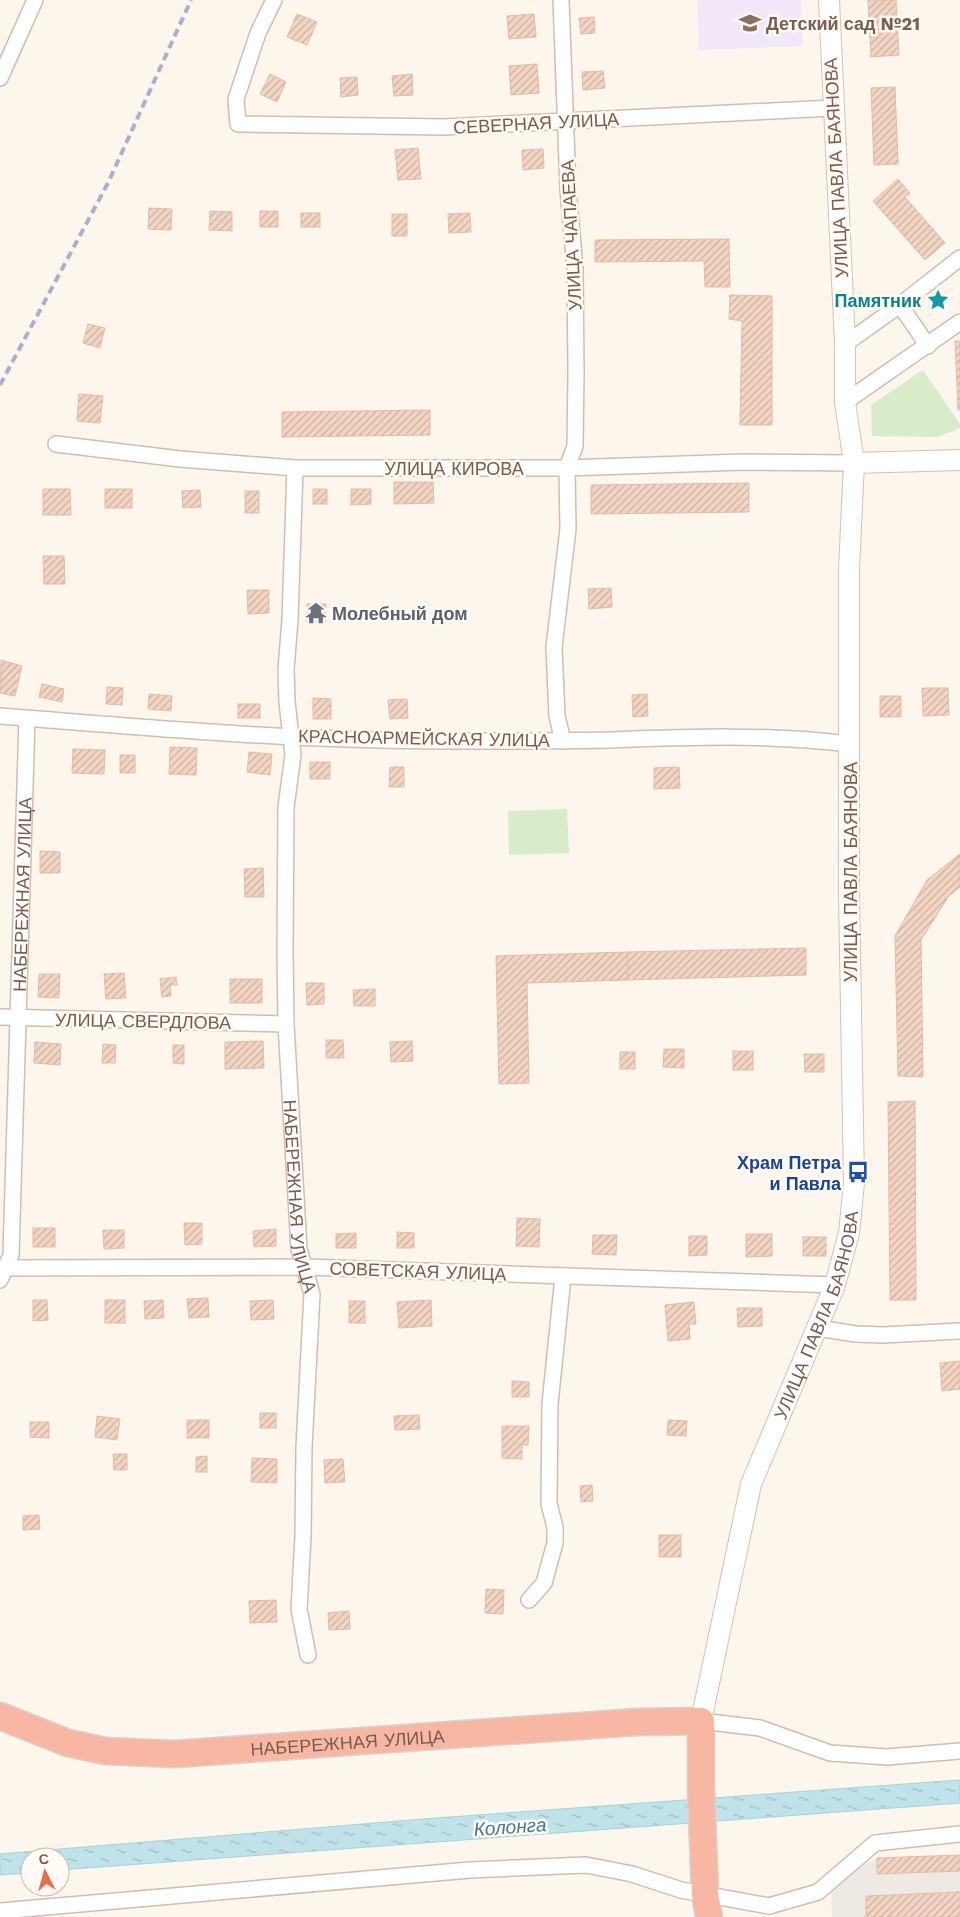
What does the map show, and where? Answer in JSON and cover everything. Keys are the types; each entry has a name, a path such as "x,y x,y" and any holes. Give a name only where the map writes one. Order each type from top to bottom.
{"highway":[{"name":"НАБЕРЕЖНАЯ УЛИЦА","path":"0,1716 86,1747 120,1752 175,1754 637,1722 701,1721"},
{"path":"701,1721 701,1788 707,1906"}],"main road":[{"name":"УЛИЦА ПАВЛА БАЯНОВА","path":"701,1721 751,1484 835,1285 849,1234 854,1183 849,894 849,569 854,463 845,402 829,0"},
{"path":"854,463 960,460"}],"street":[{"path":"0,78 5,54 35,0"},
{"name":"СЕВЕРНАЯ УЛИЦА","path":"274,0 258,33 236,99 238,124 444,127 833,108"},
{"name":"УЛИЦА ЧАПАЕВА","path":"561,0 568,189 575,268 576,446 567,468"},
{"path":"844,344 900,305 960,258"},
{"path":"900,305 928,346"},
{"path":"845,402 960,322"},
{"name":"УЛИЦА КИРОВА","path":"56,444 180,459 295,468 567,468 743,462 854,463"},
{"name":"НАБЕРЕЖНАЯ УЛИЦА","path":"295,468 290,620 286,669 287,702 293,756 286,807 284,951 286,1024 300,1249 312,1294 304,1447 303,1537 299,1609 308,1655"},
{"path":"564,741 557,716 554,648 568,529 567,468"},
{"name":"КРАСНОАРМЕЙСКАЯ УЛИЦА","path":"0,716 233,734 291,736 445,741 564,741 700,737 820,740 849,744"},
{"name":"НАБЕРЕЖНАЯ УЛИЦА","path":"2,1272 11,1255 27,718"},
{"name":"УЛИЦА СВЕРДЛОВА","path":"0,1017 286,1024"},
{"name":"СОВЕТСКАЯ УЛИЦА","path":"2,1272 304,1267 835,1285"},
{"path":"529,1600 544,1583 555,1543 555,1527 549,1504 550,1404 562,1277"},
{"path":"817,1328 856,1334 883,1335 960,1331"},
{"path":"701,1721 760,1728 830,1753 886,1757 960,1751"},
{"path":"0,1911 460,1871 586,1865 632,1874 681,1890 707,1906 769,1906 818,1892 875,1843 960,1834"}],"shaded area":[{"name":"Детский сад №21","path":"697,0 801,0 803,46 699,50"},
{"path":"960,1855 960,1917 832,1917 831,1884 876,1858"}],"green space":[{"path":"923,370 960,424 960,428 938,437 872,436 871,405"},
{"path":"567,809 569,853 509,855 508,811"}],"water":[{"name":"Колонга","path":"960,1780 960,1803 70,1869 70,1848 423,1819"},
{"path":"20,1852 20,1874 0,1875 0,1854"}],"building":[{"path":"868,0 896,0 899,55 871,57"},
{"path":"297,14 317,22 307,45 287,37"},
{"path":"534,14 536,37 509,39 507,16"},
{"path":"594,17 595,33 581,34 579,18"},
{"path":"537,64 539,93 511,95 509,66"},
{"path":"603,71 605,88 583,90 582,72"},
{"path":"270,74 286,82 277,102 260,94"},
{"path":"412,74 413,95 394,96 392,76"},
{"path":"357,77 358,95 341,97 340,78"},
{"path":"895,87 898,164 874,165 871,88"},
{"path":"418,148 421,179 398,180 395,150"},
{"path":"543,149 544,168 523,170 522,150"},
{"path":"898,179 910,193 905,197 945,243 925,260 873,201"},
{"path":"149,208 172,209 171,230 148,229"},
{"path":"210,211 232,212 232,231 209,230"},
{"path":"260,211 278,211 278,227 260,227"},
{"path":"301,213 320,213 320,227 301,227"},
{"path":"470,213 471,232 449,233 448,214"},
{"path":"392,214 407,214 407,236 392,236"},
{"path":"729,239 730,287 705,287 704,261 595,262 595,240"},
{"path":"730,295 772,296 772,425 740,425 742,321 729,319"},
{"path":"88,324 105,328 100,348 83,343"},
{"path":"955,341 960,341 960,410 958,410"},
{"path":"79,394 103,396 100,423 77,421"},
{"path":"430,410 430,435 282,437 282,412"},
{"path":"394,482 433,482 434,503 394,504"},
{"path":"749,483 749,512 591,514 591,485"},
{"path":"43,489 70,489 71,515 43,515"},
{"path":"105,489 132,489 132,508 105,508"},
{"path":"313,489 327,489 327,504 313,504"},
{"path":"351,489 371,489 371,504 351,505"},
{"path":"200,490 201,507 183,508 182,491"},
{"path":"245,491 259,491 259,513 245,513"},
{"path":"43,556 64,556 65,584 44,584"},
{"path":"611,588 612,607 589,609 588,589"},
{"path":"247,590 269,590 269,613 248,614"},
{"name":"Молебный дом","path":"307,604 326,604 325,623 307,622"},
{"path":"1,660 22,666 15,696 0,693"},
{"path":"42,684 64,689 62,702 39,697"},
{"path":"107,687 123,688 122,705 106,704"},
{"path":"922,688 948,688 949,715 923,716"},
{"path":"149,694 172,696 171,711 148,709"},
{"path":"647,694 648,716 633,717 632,695"},
{"path":"880,696 901,696 901,717 880,717"},
{"path":"313,698 331,699 331,719 313,719"},
{"path":"407,699 408,718 390,719 388,700"},
{"path":"238,704 260,704 260,718 238,718"},
{"path":"170,747 197,748 196,775 169,774"},
{"path":"73,749 105,750 104,774 72,773"},
{"path":"249,752 272,754 270,775 247,772"},
{"path":"120,755 135,755 135,773 120,773"},
{"path":"310,762 330,762 330,779 310,779"},
{"path":"390,767 404,767 404,787 389,787"},
{"path":"679,767 680,788 654,789 654,768"},
{"path":"40,851 60,852 60,873 40,873"},
{"path":"960,854 960,887 948,897 921,940 923,1077 898,1076 895,936 927,880"},
{"path":"263,868 264,897 245,897 244,869"},
{"path":"806,948 806,975 628,980 627,952"},
{"path":"627,952 628,980 527,983 529,1083 499,1084 496,956"},
{"path":"124,973 126,998 106,999 104,974"},
{"path":"39,974 60,974 59,998 38,997"},
{"path":"176,977 177,985 170,985 171,996 162,997 160,979"},
{"path":"230,979 262,979 262,1003 230,1003"},
{"path":"306,983 324,983 324,1004 307,1005"},
{"path":"375,989 375,1006 354,1006 353,990"},
{"path":"326,1040 343,1040 344,1058 326,1058"},
{"path":"263,1041 264,1068 225,1069 225,1042"},
{"path":"412,1041 413,1061 391,1062 390,1042"},
{"path":"35,1042 61,1044 60,1065 34,1063"},
{"path":"103,1044 116,1045 115,1063 102,1063"},
{"path":"173,1045 184,1045 184,1064 173,1063"},
{"path":"664,1049 684,1049 684,1068 663,1067"},
{"path":"733,1051 753,1051 753,1070 733,1070"},
{"path":"620,1052 635,1052 635,1069 620,1069"},
{"path":"804,1054 824,1054 824,1072 805,1072"},
{"path":"915,1101 916,1300 890,1300 888,1102"},
{"path":"517,1218 540,1219 539,1247 516,1246"},
{"path":"184,1223 202,1223 202,1244 185,1245"},
{"path":"33,1228 55,1228 55,1247 33,1247"},
{"path":"276,1229 276,1246 254,1247 253,1231"},
{"path":"103,1230 124,1230 124,1248 104,1249"},
{"path":"397,1232 414,1233 414,1248 397,1248"},
{"path":"356,1233 356,1248 336,1248 336,1234"},
{"path":"746,1234 772,1234 772,1256 746,1257"},
{"path":"593,1235 617,1235 616,1255 592,1254"},
{"path":"689,1236 707,1236 707,1255 689,1256"},
{"path":"803,1237 826,1237 826,1256 803,1256"},
{"path":"208,1298 209,1317 189,1318 187,1299"},
{"path":"33,1300 47,1300 48,1320 33,1321"},
{"path":"105,1300 125,1300 125,1323 105,1323"},
{"path":"163,1300 164,1318 145,1319 144,1301"},
{"path":"273,1300 274,1319 251,1320 250,1301"},
{"path":"431,1300 432,1326 399,1328 397,1302"},
{"path":"349,1301 365,1301 365,1323 349,1323"},
{"path":"694,1302 696,1324 689,1324 690,1339 668,1341 665,1305"},
{"path":"737,1308 762,1308 762,1326 738,1327"},
{"path":"960,1361 960,1389 942,1391 940,1363"},
{"path":"512,1381 529,1382 529,1397 512,1397"},
{"path":"260,1413 276,1413 276,1428 260,1428"},
{"path":"419,1415 420,1429 395,1430 394,1416"},
{"path":"97,1416 120,1419 117,1440 95,1437"},
{"path":"187,1420 209,1420 209,1438 187,1438"},
{"path":"668,1420 687,1421 686,1436 667,1435"},
{"path":"30,1422 49,1422 49,1438 30,1437"},
{"path":"502,1426 529,1426 528,1445 522,1445 522,1459 502,1458"},
{"path":"113,1454 127,1454 127,1470 114,1470"},
{"path":"207,1456 207,1472 196,1472 196,1457"},
{"path":"252,1458 277,1459 277,1483 251,1482"},
{"path":"343,1459 345,1482 325,1483 324,1460"},
{"path":"592,1485 593,1501 581,1502 580,1486"},
{"path":"39,1515 40,1529 23,1530 23,1516"},
{"path":"659,1535 681,1535 681,1557 659,1557"},
{"path":"486,1589 504,1590 503,1614 485,1613"},
{"path":"276,1600 277,1622 250,1623 249,1601"},
{"path":"349,1611 350,1629 329,1630 328,1613"},
{"path":"960,1855 960,1871 877,1874 877,1858"},
{"path":"960,1892 960,1917 866,1917 866,1896"}],"railway":[{"path":"0,385 108,183 191,0"}],"place":[{"name":"Детский сад №21","path":"750,23"},
{"name":"Памятник","path":"938,300"},
{"name":"Молебный дом","path":"316,613"},
{"name":"Храм Петра и Павла","path":"858,1172"}]}
